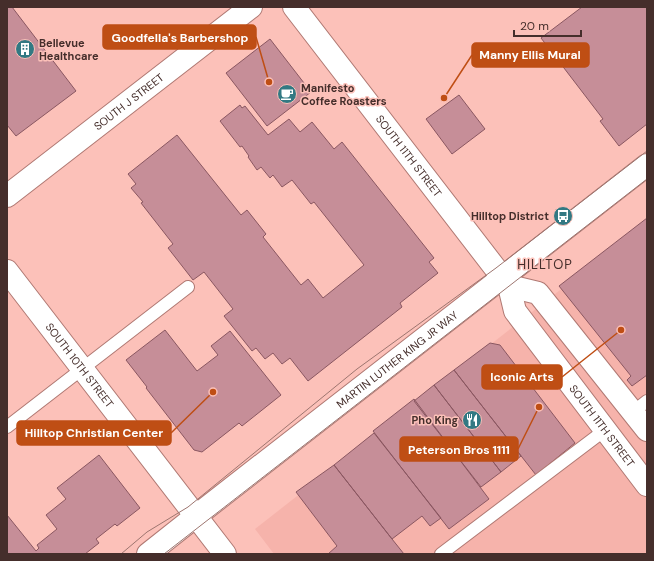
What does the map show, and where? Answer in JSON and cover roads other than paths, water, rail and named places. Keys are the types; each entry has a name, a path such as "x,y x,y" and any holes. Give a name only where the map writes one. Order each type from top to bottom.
{"main road":[{"name":"SOUTH J STREET","path":"7,196 250,7"},
{"name":"SOUTH 11TH STREET","path":"294,7 506,282 515,311 647,485"},
{"name":"MARTIN LUTHER KING JR WAY","path":"148,554 196,516 506,282 647,165"},
{"name":"SOUTH 10TH STREET","path":"7,271 225,554"},
{"path":"506,282 538,293 640,406 647,430"}],"lane":[{"path":"7,427 188,287"},
{"path":"441,554 605,430"}],"tram line":[{"path":"121,554 147,532 188,507 357,369 496,268 647,151"},
{"path":"164,554 647,179"}],"place":[{"name":"Bellevue Healthcare","path":"25,49"},
{"name":"Goodfella's Barbershop","path":"269,82"},
{"name":"Manifesto Coffee Roasters","path":"287,94"},
{"name":"Manny Ellis Mural","path":"444,98"},
{"name":"Hilltop District","path":"563,216"},
{"name":"Iconic Arts","path":"621,330"},
{"name":"Hilltop Christian Center","path":"213,392"},
{"name":"Peterson Bros 1111","path":"539,407"},
{"name":"Pho King","path":"472,420"}],"district":[{"name":"HILLTOP","path":"545,264"}]}
